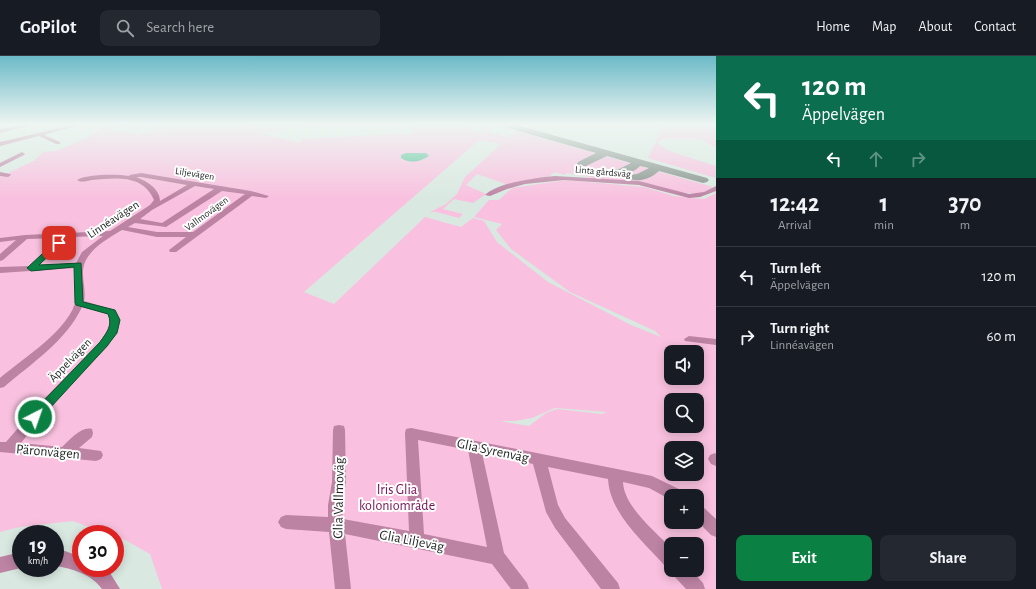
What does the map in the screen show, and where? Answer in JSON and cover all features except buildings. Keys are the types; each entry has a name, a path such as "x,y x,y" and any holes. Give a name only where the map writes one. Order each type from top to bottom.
{"street":[{"path":"0,165 22,154"},
{"path":"0,174 8,175"},
{"name":"Liljevägen","path":"120,176 141,175 266,196"},
{"name":"Linnéavägen","path":"78,265 85,254 110,233 153,208 157,200 152,188 137,180 120,176 83,181"},
{"name":"Linta gårdsväg","path":"488,195 498,188 564,178 644,184 677,194 704,195 716,188"},
{"path":"153,208 195,183"},
{"path":"133,220 163,225 221,188"},
{"name":"Vallmovägen","path":"173,250 251,193"},
{"path":"120,227 152,235 168,236 194,234"},
{"path":"0,240 25,237 110,233"},
{"path":"31,268 67,235"},
{"path":"0,258 25,237"},
{"path":"0,270 78,265 79,303 66,325 0,383"},
{"name":"Äppelvägen","path":"5,448 104,344 113,330 115,320 112,312 79,303"},
{"path":"689,339 716,342"},
{"name":"Glia Vallmoväg","path":"339,430 339,482 335,504 343,589"},
{"path":"64,453 87,433"},
{"name":"Glia Syrenväg","path":"417,540 411,433 652,482 665,489"},
{"path":"474,446 497,557 521,589"},
{"name":"Päronvägen","path":"5,448 96,456"},
{"path":"539,459 551,507 554,513 560,523 612,589"},
{"path":"615,474 616,491 627,512 664,552"},
{"path":"704,518 716,530"},
{"name":"Glia Liljeväg","path":"286,522 336,526 417,540 497,557"},
{"path":"0,566 12,563"},
{"path":"103,577 112,589"},
{"path":"686,577 697,589"}],"green space":[{"name":"Iris Glia koloniområde","path":"61,149 469,149 304,292 334,304 425,217 461,227 473,218 484,221 497,242 548,282 631,325 661,337 655,331 570,292 511,249 496,230 502,224 474,217 489,200 499,200 512,188 566,180 644,187 674,196 691,198 704,199 716,193 716,589 162,589 150,554 124,540 124,525 84,525 73,521 38,525 12,525 12,529 0,532 0,177 35,160 43,152 56,151","holes":["555,408 607,412 602,414 557,409 546,413 529,426 500,421 515,421 532,418"]},
{"path":"496,149 580,149 713,187 701,194 675,192 644,183 592,179 589,177 567,173 565,175 554,172 547,179 509,185 477,174 466,185 486,194 473,203 454,199 443,209 463,214 459,218 436,212 430,212 446,204 457,194 465,177"},
{"path":"652,149 666,149 716,166 716,178 648,158"}],"shaded area":[{"path":"406,153 426,153 429,156 422,160 412,162 401,158 401,155"}],"taxiway":[{"path":"592,149 703,180"},
{"path":"582,164 605,153"},
{"path":"614,171 619,173 635,165"},
{"path":"633,177 639,178 654,170"}],"route":[{"path":"35,417 104,344 113,330 115,320 112,312 79,303 78,265 31,268 59,243"}]}
